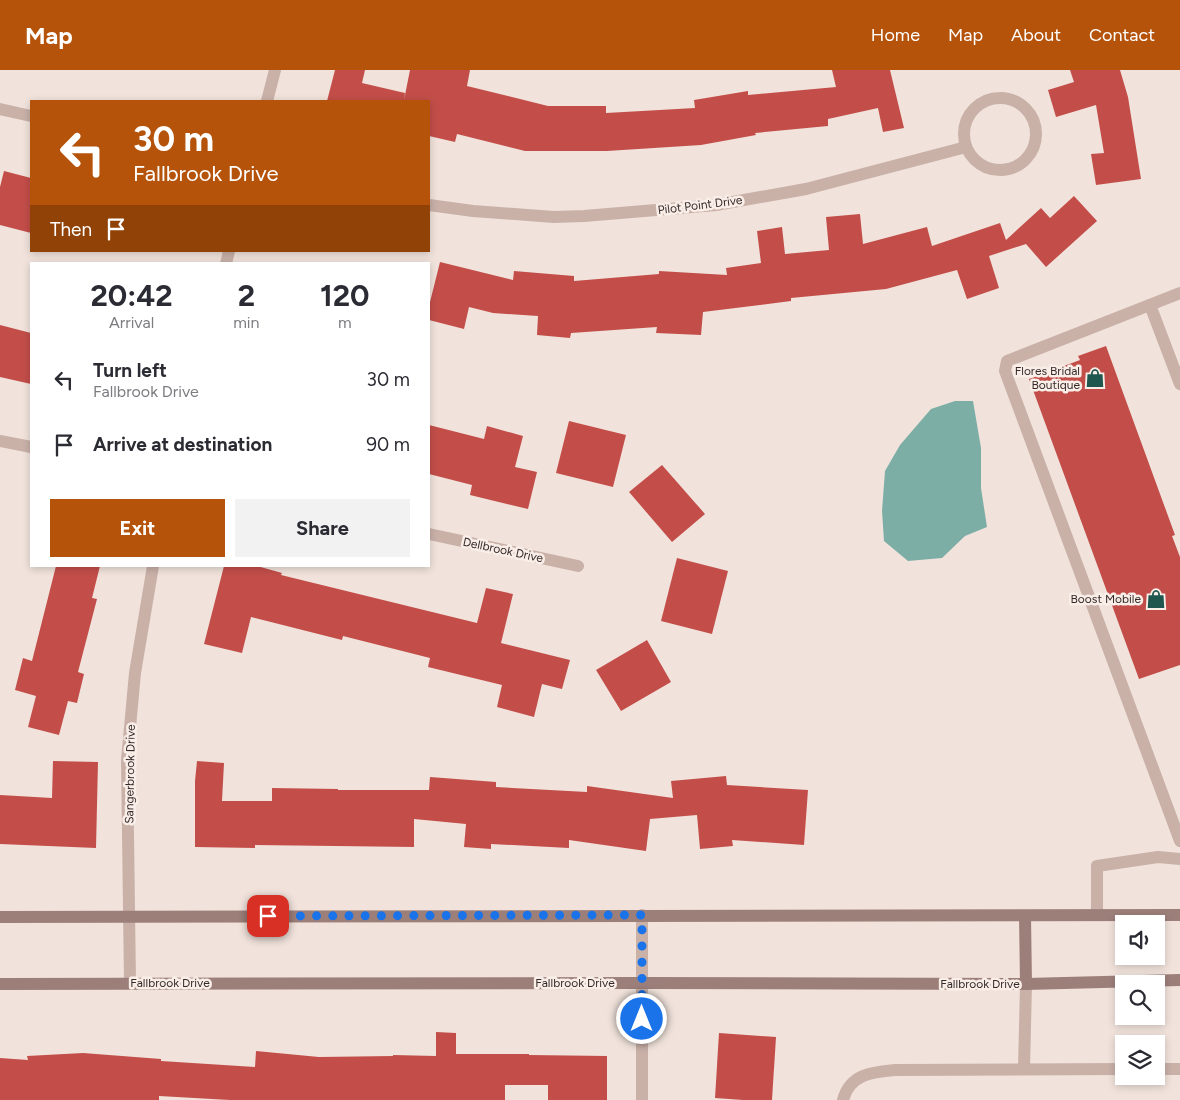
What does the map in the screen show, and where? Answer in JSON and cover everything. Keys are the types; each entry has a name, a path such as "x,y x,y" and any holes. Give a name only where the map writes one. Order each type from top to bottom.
{"main road":[{"path":"0,917 1180,915"},
{"path":"1024,916 1026,984"},
{"name":"Fallbrook Drive","path":"0,984 1026,984 1180,980"}],"street":[{"path":"267,100 275,70"},
{"path":"993,98 1006,98 1018,101 1028,109 1035,120 1036,144 1031,155 1023,163 1013,168 1002,170 985,167 972,156 966,147 964,134 966,122 972,110 981,102 993,98"},
{"path":"0,109 30,116"},
{"name":"Pilot Point Drive","path":"430,205 474,211 554,217 716,205 806,189 966,147"},
{"path":"1180,293 1007,360 1005,371 1180,841"},
{"path":"1150,304 1180,384"},
{"path":"0,441 30,448"},
{"name":"Dellbrook Drive","path":"430,534 578,566"},
{"name":"Sangerbrook Drive","path":"130,983 128,760 135,673 154,567"},
{"path":"1098,915 1097,866 1158,858 1180,860"},
{"path":"642,915 642,1100"},
{"path":"1024,1069 1026,984"},
{"path":"843,1100 845,1092 858,1078 873,1072 895,1070 1115,1069"},
{"path":"1165,1069 1180,1069"}],"water":[{"path":"955,401 973,401 981,448 981,488 987,527 965,536 942,558 908,561 884,541 882,511 885,471 900,445 931,409"}],"building":[{"path":"335,70 365,70 362,83 405,93 404,100 327,100"},
{"path":"410,70 470,70 467,86 548,106 606,106 606,113 695,108 694,100 748,91 748,95 836,87 832,70 890,70 904,128 883,132 878,108 828,119 828,126 755,133 756,135 701,145 607,151 525,151 457,134 455,142 430,136 430,100 404,100"},
{"path":"1070,70 1120,70 1128,97 1141,179 1096,185 1091,154 1104,153 1096,105 1056,117 1048,90 1074,82"},
{"path":"4,171 30,178 30,233 0,225 0,187"},
{"path":"1074,196 1097,221 1046,267 1026,244 989,256 999,288 967,299 957,270 886,289 791,298 791,301 703,312 701,335 656,333 657,327 571,333 570,338 537,335 538,316 493,313 469,307 464,329 430,320 430,302 440,262 513,280 514,271 574,276 574,281 659,274 659,271 727,275 726,268 761,263 757,231 782,227 785,254 829,250 826,217 860,214 863,244 927,227 932,246 1000,223 1006,240 1041,208 1050,218"},
{"path":"0,325 30,333 30,384 0,377"},
{"path":"1106,346 1175,535 1172,536 1180,557 1180,665 1139,679 1029,379 1080,360 1078,356"},
{"path":"569,421 626,435 613,487 556,473"},
{"path":"430,425 484,439 487,426 523,436 515,467 537,472 528,509 470,495 472,485 430,474"},
{"path":"662,465 705,514 672,542 629,492"},
{"path":"677,558 728,571 712,634 661,621"},
{"path":"56,567 100,567 92,598 97,599 78,672 84,674 77,703 68,701 59,735 28,727 36,696 15,690 23,658 32,661"},
{"path":"224,567 261,567 282,573 281,575 477,623 486,588 513,594 501,643 570,660 562,689 542,684 534,717 497,707 502,685 428,667 430,658 343,636 342,640 251,617 242,653 204,644"},
{"path":"647,640 671,682 621,711 596,670"},
{"path":"53,761 98,762 96,848 0,844 0,795 52,798"},
{"path":"197,761 224,763 222,801 272,801 272,788 429,790 430,777 496,782 496,787 587,792 587,786 673,798 671,781 726,776 727,785 808,790 804,845 732,840 733,846 700,849 697,815 650,819 646,851 569,840 569,848 491,844 491,849 464,847 466,824 414,819 414,847 255,845 255,848 195,847 195,781"},
{"path":"436,1032 456,1033 456,1054 607,1056 607,1100 548,1100 548,1085 505,1085 505,1100 230,1100 159,1096 159,1100 0,1100 0,1058 28,1060 27,1056 83,1053 161,1059 161,1061 255,1067 256,1051 319,1057 436,1056"},
{"path":"719,1033 776,1037 772,1100 715,1098"}],"place":[{"name":"Flores Bridal Boutique","path":"1095,378"},
{"name":"Boost Mobile","path":"1156,599"}],"route":[{"path":"268,916 642,915 642,1019"}]}
